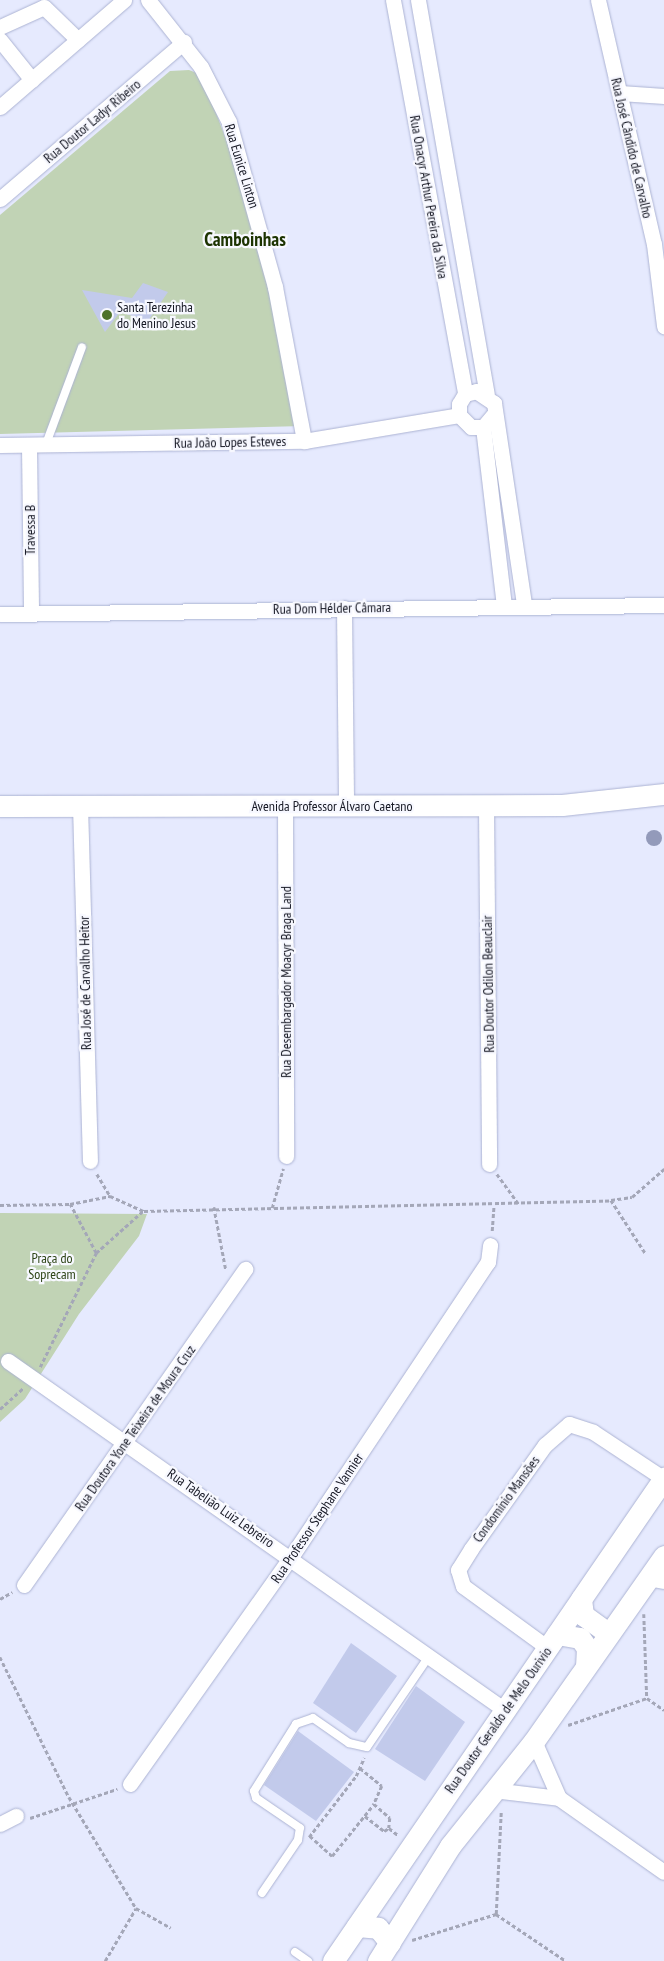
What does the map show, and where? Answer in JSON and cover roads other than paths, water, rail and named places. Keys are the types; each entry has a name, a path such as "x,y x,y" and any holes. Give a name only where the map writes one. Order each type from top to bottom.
{"street":[{"path":"0,107 124,0"},
{"name":"Rua Eunice Linton","path":"148,0 184,42 221,101 237,146 275,287 304,441"},
{"name":"Rua Onacyr Arthur Pereira da Silva","path":"393,0 465,394"},
{"name":"Rua Onacyr Arthur Pereira da Silva","path":"418,0 487,394"},
{"name":"Rua José Cândido de Carvalho","path":"598,0 659,244 664,326"},
{"path":"0,27 44,7 78,40"},
{"path":"0,40 32,80"},
{"name":"Rua Doutor Ladyr Ribeiro","path":"0,199 184,42"},
{"path":"620,93 664,96"},
{"path":"483,427 466,425 459,416 458,404 465,394 476,390 487,394 494,414 524,604"},
{"path":"494,414 483,427 504,605"},
{"name":"Rua João Lopes Esteves","path":"0,445 304,441 459,416"},
{"name":"Travessa B","path":"30,445 31,614"},
{"name":"Rua Dom Hélder Câmara","path":"0,614 524,604 664,605"},
{"path":"344,608 346,805"},
{"name":"Avenida Professor Álvaro Caetano","path":"0,806 80,805 285,808 346,805 599,804 664,794"},
{"name":"Rua José de Carvalho Heitor","path":"80,805 90,1161"},
{"name":"Rua Doutor Odilon Beauclair","path":"486,805 489,1164"},
{"name":"Rua Desembargador Moacyr Braga Land","path":"285,808 286,1156"},
{"name":"Rua Professor Stephane Vannier","path":"130,1784 291,1557 488,1262 490,1245"},
{"name":"Rua Doutora Yone Teixeira de Moura Cruz","path":"24,1585 126,1443 245,1269"},
{"name":"Rua Tabelião Luiz Lebreiro","path":"8,1361 291,1557 505,1710"},
{"name":"Condomínio Mansões","path":"552,1641 463,1586 457,1574 468,1553 545,1445 569,1424 592,1432 664,1478"},
{"name":"Rua Doutor Geraldo de Melo Ourivio","path":"333,1961 664,1478"},
{"path":"385,1953 450,1846 498,1792 609,1634 652,1581 664,1556"},
{"path":"581,1599 583,1615 609,1634"},
{"path":"552,1641 580,1638 586,1648 586,1666"},
{"path":"534,1741 559,1798"},
{"path":"498,1792 559,1798 664,1872"},
{"path":"0,1824 16,1816"},
{"path":"356,1926 378,1928 385,1953"}],"lane":[{"path":"46,444 82,347"},
{"path":"262,1893 298,1840 300,1828 256,1798 254,1791 296,1724 313,1718 349,1743 367,1747 429,1656"},
{"path":"295,1952 308,1961"}],"water":[{"path":"654,830 662,838 654,846 646,838"}],"place":[{"name":"Santa Terezinha do Menino Jesus","path":"107,315"}],"district":[{"name":"Camboinhas","path":"245,240"}],"park label":[{"name":"Praça do Soprecam","path":"52,1266"}]}
